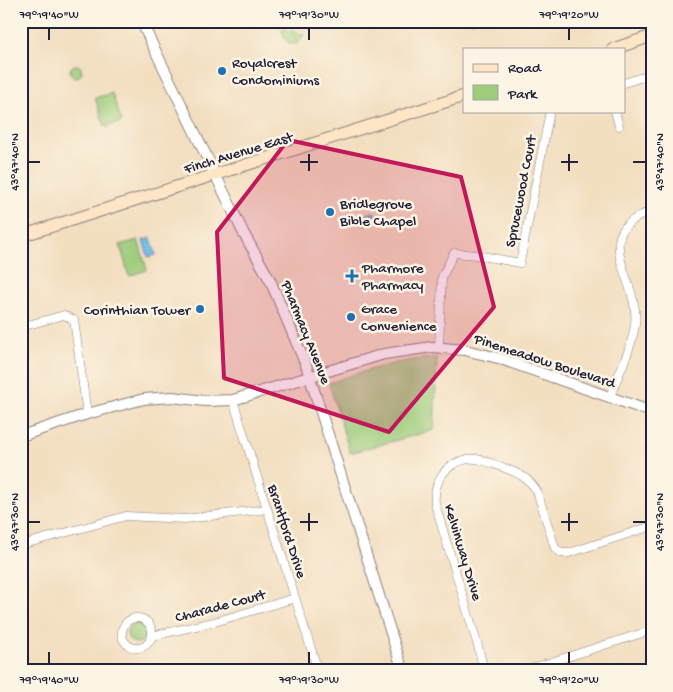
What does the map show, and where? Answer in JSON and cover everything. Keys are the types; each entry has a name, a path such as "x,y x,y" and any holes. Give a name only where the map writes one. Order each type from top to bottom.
{"main road":[{"path":"615,48 652,36"},
{"name":"Finch Avenue East","path":"21,236 463,96"}],"street":[{"name":"Pharmacy Avenue","path":"141,21 215,175 270,280 310,375 403,671"},
{"path":"465,21 480,21"},
{"path":"626,82 652,74"},
{"name":"Sprucewood Court","path":"439,346 442,277 454,253 520,263 550,112"},
{"path":"615,112 619,126"},
{"path":"610,397 635,323 617,245 624,227 633,218 652,210"},
{"path":"21,327 64,315 74,320 87,414"},
{"name":"Pinemeadow Boulevard","path":"21,436 87,414 144,399 172,397 205,401 233,400 397,350 439,346 498,358 652,412"},
{"name":"Brantford Drive","path":"233,400 318,671"},
{"path":"652,458 652,501"},
{"name":"Kelvinway Drive","path":"484,671 435,504 434,493 438,481 450,466 469,459 487,462 521,474 537,491 555,548 561,553 569,553 652,526"},
{"path":"21,545 126,516 185,519 267,509"},
{"name":"Charade Court","path":"152,636 148,622 140,618 126,622 122,631 127,644 137,648 146,645 152,636 218,621 295,598"},
{"path":"523,671 652,630"},
{"path":"21,659 25,671"}],"highlighted area":[{"path":"288,140 461,177 494,307 389,432 224,378 217,232"}],"green space":[{"path":"281,28 304,35 297,44 293,44 286,40"},
{"path":"74,65 78,65 82,71 78,77 74,77 70,73 70,69"},
{"path":"112,93 122,122 105,127 95,98"},
{"path":"138,240 147,270 129,276 120,245"},
{"path":"437,358 434,430 350,453 329,383 396,363"},
{"path":"137,623 144,626 147,633 144,640 137,643 130,640 127,633 130,626"}],"water":[{"path":"374,212 377,220 363,225 360,216"},
{"path":"151,238 156,255 148,257 143,240"}],"place":[{"name":"Royalcrest Condominiums","path":"222,71"},
{"name":"Bridlegrove Bible Chapel","path":"330,212"},
{"name":"Pharmore Pharmacy","path":"352,276"},
{"name":"Corinthian Tower","path":"200,309"},
{"name":"Grace Convenience","path":"351,317"}]}
